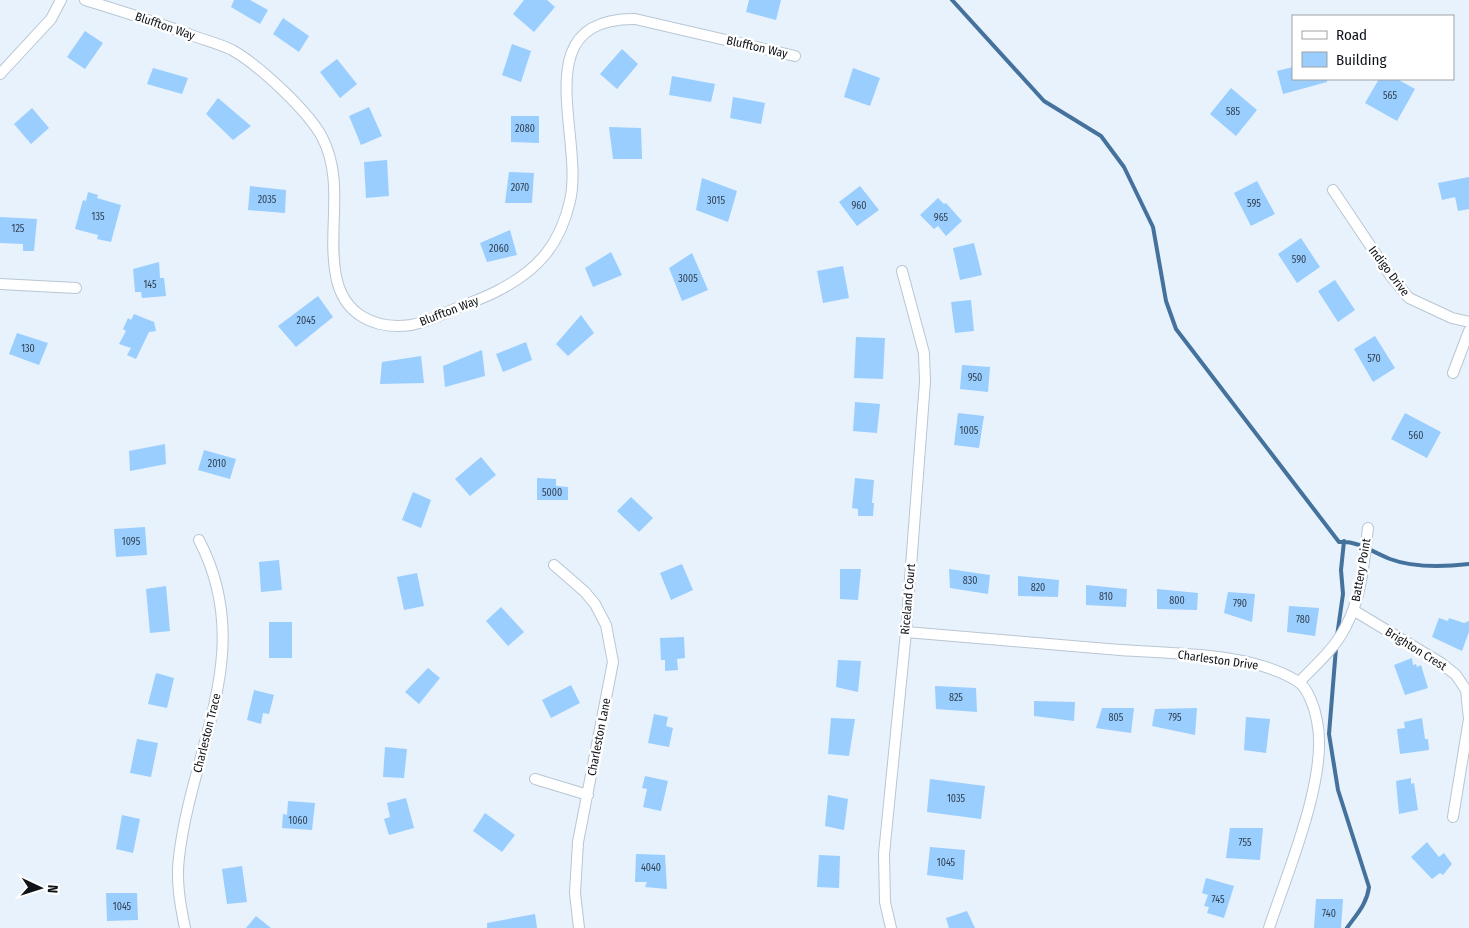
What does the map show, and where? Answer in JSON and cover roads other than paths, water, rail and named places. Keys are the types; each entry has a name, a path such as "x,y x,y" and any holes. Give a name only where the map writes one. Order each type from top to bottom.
{"street":[{"path":"0,74 51,19 61,0"},
{"name":"Bluffton Way","path":"86,0 166,26 233,51 286,93 322,137 331,162 336,202 336,275 341,295 355,312 368,322 382,325 412,325 492,294 529,273 545,257 559,233 571,199 567,85 569,55 574,45 591,28 600,23 618,19 635,19 795,56"},
{"name":"Indigo Drive","path":"1333,190 1390,275 1409,298 1452,318 1469,322"},
{"name":"Riceland Court","path":"891,928 884,902 884,854 906,632 925,382 924,353 902,272"},
{"path":"0,284 76,288"},
{"path":"1453,373 1469,331"},
{"name":"Battery Point","path":"1299,682 1346,627 1362,578 1368,528"},
{"name":"Charleston Trace","path":"185,928 179,897 179,857 219,685 224,655 222,615 210,561 199,540"},
{"name":"Charleston Lane","path":"554,566 595,604 606,625 611,643 613,662 578,842 575,885 579,928"},
{"name":"Brighton Crest","path":"1353,610 1442,663 1456,675 1466,690 1469,720 1453,817"},
{"name":"Charleston Drive","path":"906,632 1203,656 1257,664 1299,682"},
{"path":"1269,928 1308,810 1317,773 1321,745 1317,720 1308,695 1299,682"},
{"path":"536,779 588,795"}],"waterway":[{"path":"952,0 1044,101 1101,136 1124,167 1153,227 1166,301 1176,329 1339,542 1359,545 1390,559 1409,564 1439,566 1469,564"},
{"path":"1337,636 1343,594 1341,570 1344,541"},
{"path":"1336,648 1329,734 1338,790 1369,887 1364,904 1347,928"}]}
